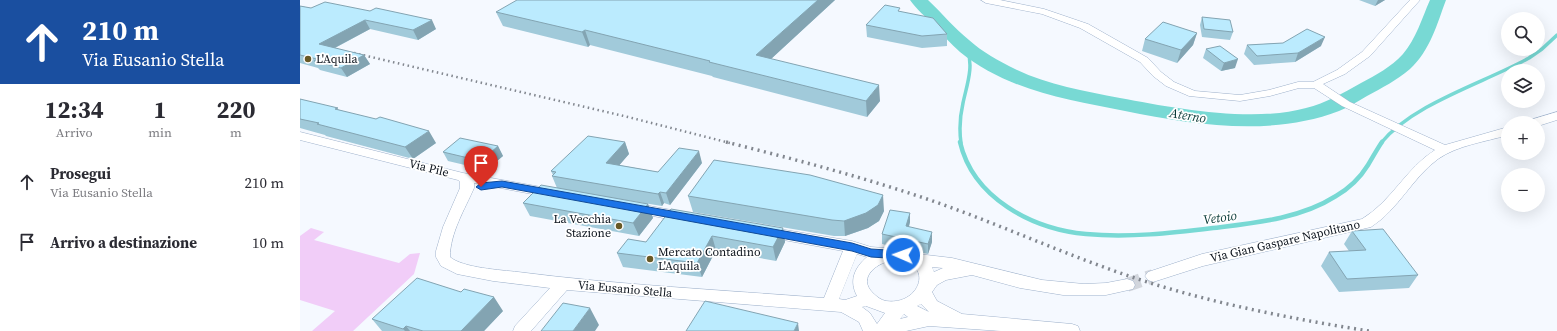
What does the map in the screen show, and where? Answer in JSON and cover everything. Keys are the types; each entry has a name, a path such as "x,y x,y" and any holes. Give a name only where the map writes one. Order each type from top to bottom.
{"street":[{"path":"986,0 1044,12 1084,26 1144,60 1157,74 1170,84 1193,94 1240,98 1298,86 1317,85 1328,93 1364,112 1445,150"},
{"path":"1317,85 1318,82 1351,66 1366,54 1415,0"},
{"path":"1545,120 1557,116"},
{"name":"Via Gian Gaspare Napolitano","path":"1153,276 1202,260 1366,223 1372,220 1387,207 1433,156 1445,150 1501,133"},
{"name":"Via Pile","path":"300,136 463,177 565,195"},
{"name":"Via Eusanio Stella","path":"463,177 467,181 468,185 450,227 443,251 444,260 449,265 464,270 563,284 835,306 870,300"},
{"name":"Via Eusanio Stella","path":"462,202 468,194 478,188 488,185 502,184"},
{"path":"620,205 698,219"},
{"path":"752,229 852,247 871,253 903,255 915,259 950,264 975,271 1067,290 1096,291 1127,285"},
{"path":"852,247 835,306 852,309 863,316 868,321 872,331"},
{"path":"889,254 871,262 862,272 860,285 862,291 870,300 884,306 902,306 915,301 936,278 946,273 975,271"},
{"path":"915,259 922,264 926,270 928,277 926,288 928,301 933,307 968,321"},
{"path":"522,331 563,284"},
{"path":"870,300 873,314 872,331"},
{"path":"902,306 923,318 1072,331"},
{"path":"881,331 902,306"},
{"path":"889,331 905,324 930,319"}],"shaded area":[{"path":"311,228 324,232 314,240 399,263 410,254 420,253 414,274 353,331 312,331 335,311 300,300 300,236"}],"building":[{"path":"517,0 818,0 756,55 879,85 866,101 585,30 582,32 496,12"},
{"path":"325,2 370,11 376,8 432,20 413,30 365,20 319,44 364,55 341,68 314,61 317,59 300,55 300,6 311,8"},
{"path":"885,5 900,8 898,11 933,18 947,34 922,36 866,25"},
{"path":"1202,17 1230,20 1233,32 1204,29"},
{"path":"1163,22 1197,33 1181,50 1145,39"},
{"path":"1307,29 1325,37 1298,53 1257,56 1247,45 1283,43"},
{"path":"1220,46 1238,59 1224,63 1206,49"},
{"path":"300,99 376,119 380,117 429,131 405,147 300,119"},
{"path":"588,136 625,142 606,163 658,172 679,148 699,151 666,193 660,192 658,194 552,176 556,172 551,171"},
{"path":"460,138 498,146 481,161 443,152"},
{"path":"714,160 810,175 883,195 878,205 866,213 844,221 688,196"},
{"path":"541,185 648,204 633,223 523,203"},
{"path":"671,209 783,228 773,247 712,236 697,263 617,253 628,239 646,242"},
{"path":"890,210 910,213 906,226 932,232 928,244 882,234"},
{"path":"1383,229 1418,275 1347,279 1329,252 1366,250 1352,231"},
{"path":"417,278 461,292 464,289 494,297 461,331 423,331 406,326 403,329 372,319"},
{"path":"705,301 798,323 794,331 686,331"},
{"path":"563,303 590,308 573,331 541,331"}],"waterway":[{"name":"Aterno","path":"918,0 955,38 971,51 1019,79 1070,94 1163,112 1222,119 1252,120 1281,119 1308,114 1333,106 1389,75 1404,64 1416,50 1438,0"},
{"name":"Vetoio","path":"1382,142 1395,129 1412,116 1450,95 1529,58 1542,49 1557,35"},
{"name":"Vetoio","path":"961,143 960,133 962,108 970,69 967,48"},
{"name":"Vetoio","path":"960,142 967,162 978,179 991,194 1008,207 1045,225 1066,231 1102,235 1134,235 1197,230 1260,222 1292,215 1322,204 1354,183 1365,170 1382,142"}],"tunnel":[{"path":"1127,285 1153,276"}],"railway":[{"path":"354,53 628,117 730,143"},
{"path":"726,142 878,183 927,199 1101,266 1156,285 1246,308 1308,321 1369,331"}],"place":[{"name":"L'Aquila","path":"308,59"},
{"name":"La Vecchia Stazione","path":"619,226"},
{"name":"Mercato Contadino L'Aquila","path":"650,259"}],"route":[{"path":"481,187 485,185 502,184 852,247 871,253 903,255"}]}
